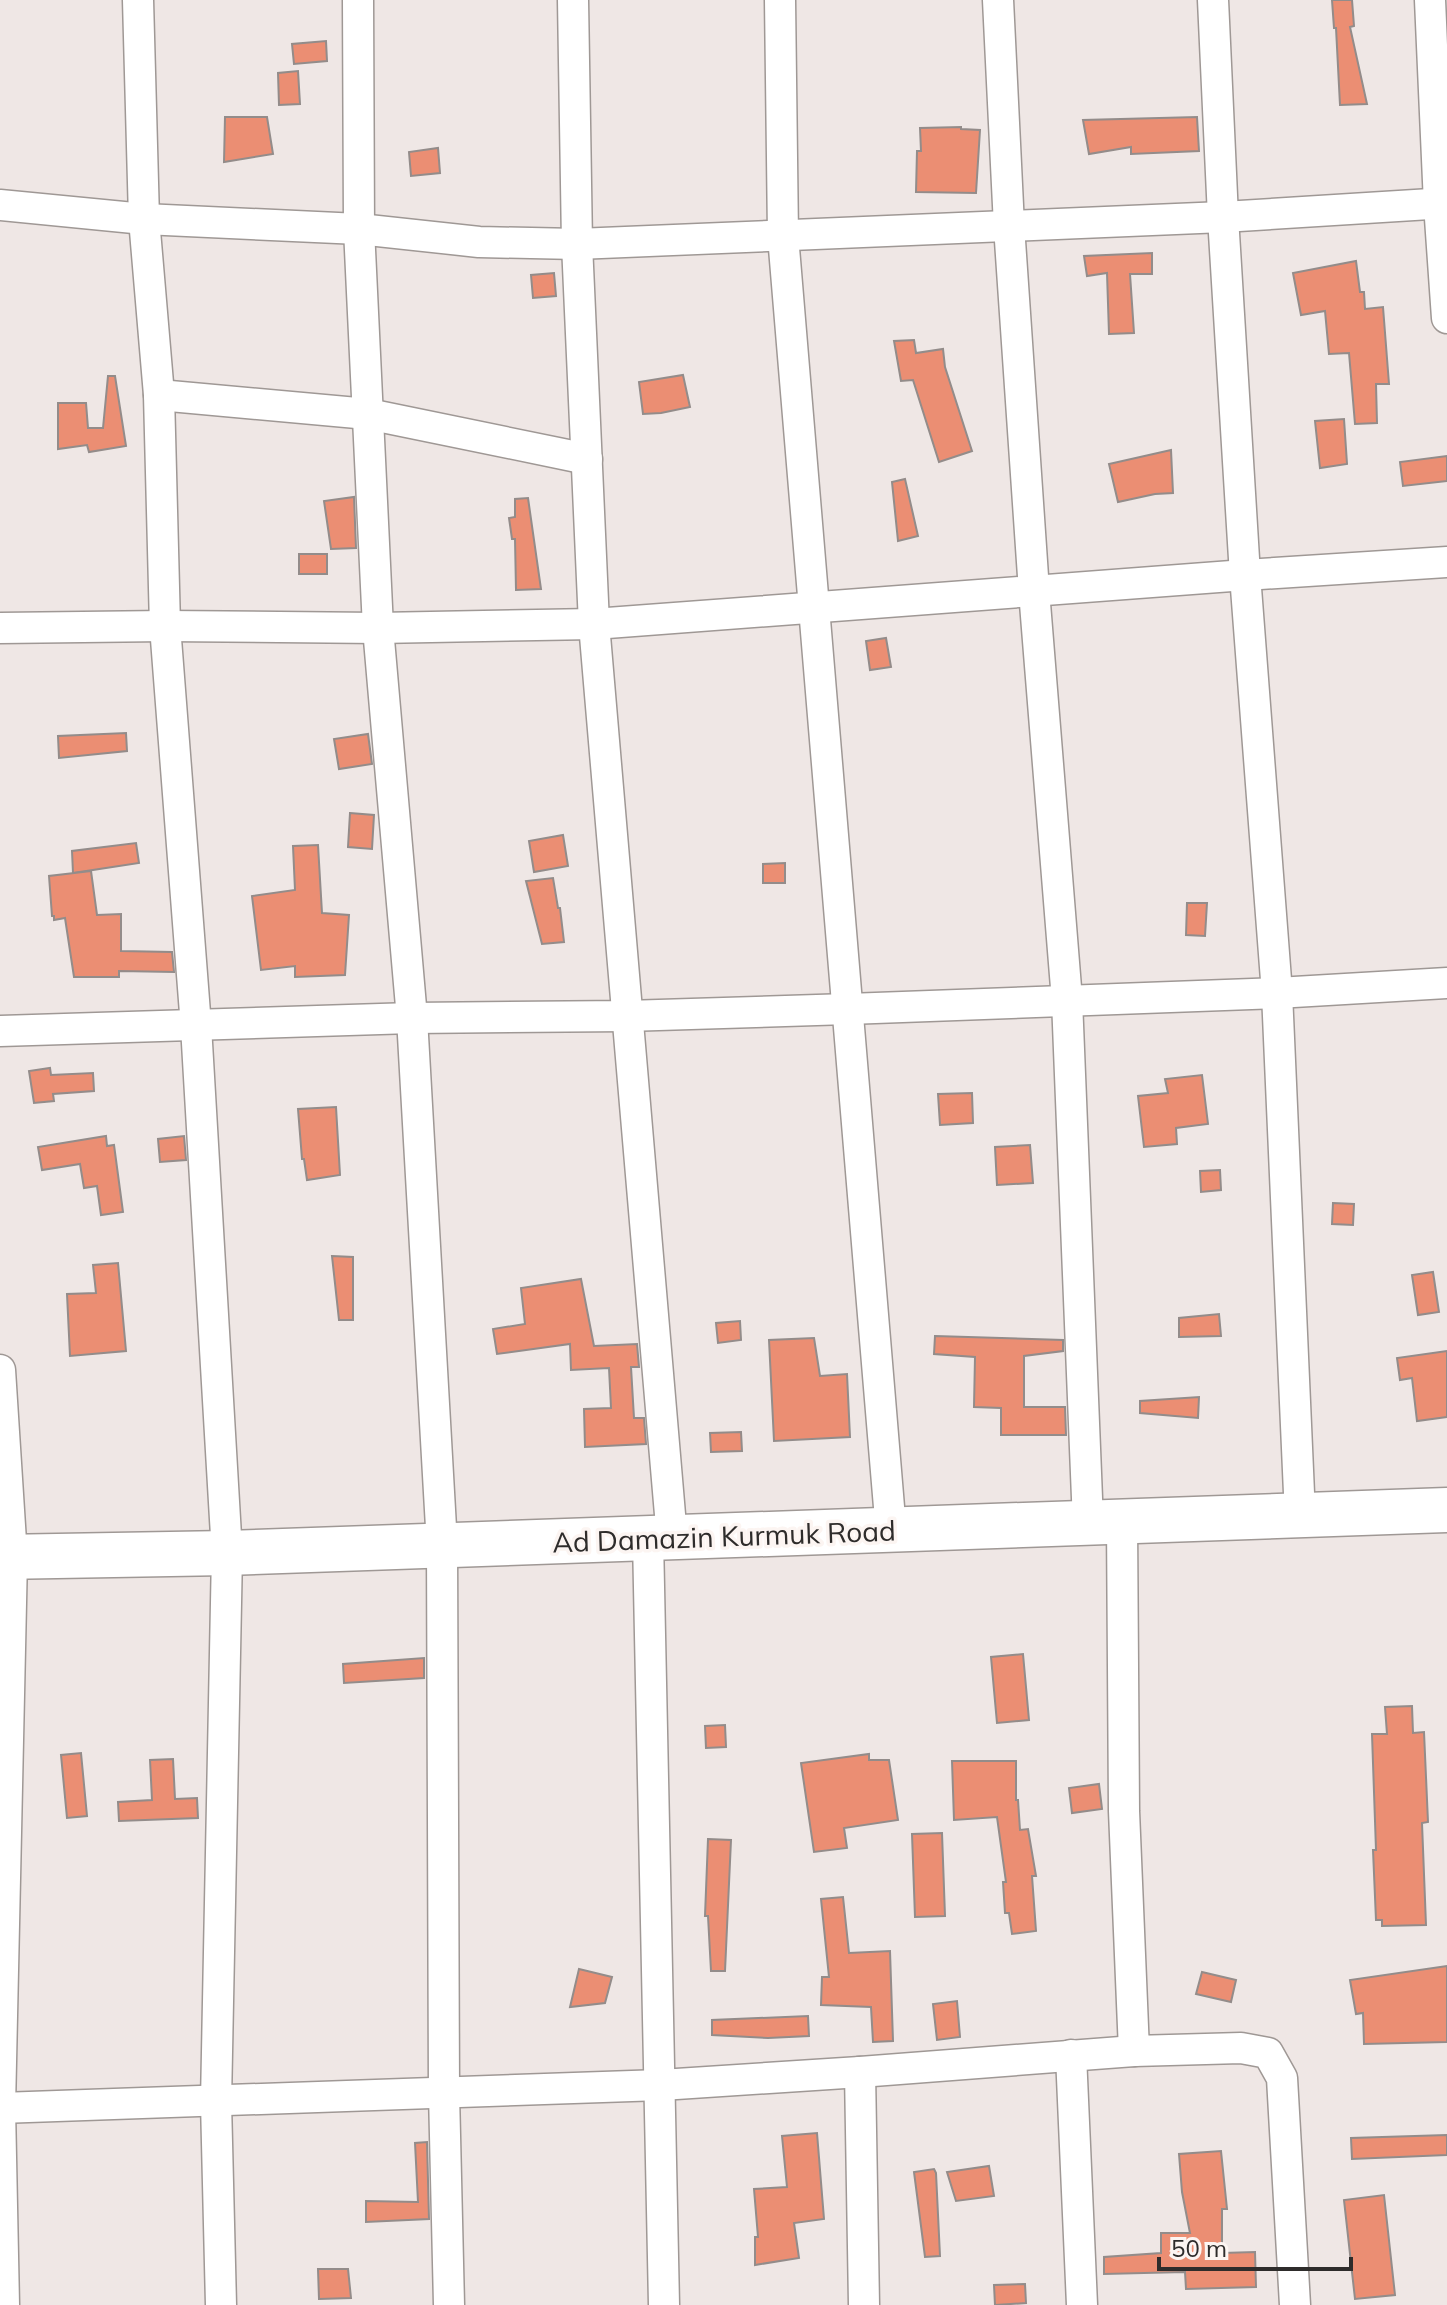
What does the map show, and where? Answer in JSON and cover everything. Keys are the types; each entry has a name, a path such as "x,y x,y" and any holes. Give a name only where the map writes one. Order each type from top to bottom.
{"highway":[{"name":"Ad Damazin Kurmuk Road","path":"6,1557 227,1553 1447,1510"}],"street":[{"path":"138,0 144,219 159,395 165,626 196,1026 227,1553 216,2102 221,2305"},
{"path":"358,0 359,229 378,628 412,1018 442,1545 444,2093 449,2305"},
{"path":"573,0 577,244 594,624 626,1016 660,1538 664,2305"},
{"path":"780,0 783,236 891,1531"},
{"path":"998,0 1009,226 1034,591 1105,1523 1124,1811 1134,2051"},
{"path":"1213,0 1245,575 1277,993 1300,1516"},
{"path":"1430,0 1447,318"},
{"path":"0,205 144,219 359,229 479,242 577,244 1223,217 1443,203"},
{"path":"159,395 368,414 587,459"},
{"path":"0,628 378,628 594,624 1447,562"},
{"path":"0,1031 848,1009 1277,993 1447,983"},
{"path":"0,1370 6,1557 0,2108 4,2305"},
{"path":"0,2108 661,2085 1071,2055 1241,2048 1268,2053 1282,2078 1295,2305"},
{"path":"1071,2055 1082,2305"},
{"path":"860,2072 864,2305"}],"building":[{"path":"1332,0 1352,0 1354,26 1350,27 1367,104 1340,105"},
{"path":"326,41 327,61 294,64 292,44"},
{"path":"298,71 300,104 279,105 278,73"},
{"path":"225,117 267,117 273,154 224,162"},
{"path":"1197,117 1199,151 1131,154 1131,147 1089,154 1083,120"},
{"path":"920,128 980,130 976,193 916,192 917,151 921,151"},
{"path":"438,148 440,173 411,176 409,152"},
{"path":"1152,253 1152,274 1130,274 1134,333 1109,334 1107,273 1087,276 1084,256"},
{"path":"1356,261 1365,309 1383,307 1389,384 1376,384 1377,423 1355,424 1349,353 1329,354 1325,311 1301,315 1293,273"},
{"path":"554,273 556,296 533,298 531,275"},
{"path":"914,340 916,353 943,349 945,367 972,451 939,462 913,380 901,381 894,341"},
{"path":"683,375 690,407 643,414 639,382"},
{"path":"108,376 115,376 126,446 89,452 87,445 58,449 58,403 86,403 88,428 103,428"},
{"path":"1344,419 1347,464 1320,468 1315,421"},
{"path":"1171,450 1173,493 1118,502 1109,464"},
{"path":"1447,456 1447,481 1403,486 1400,462"},
{"path":"905,479 918,536 898,541 892,482"},
{"path":"354,497 356,548 331,549 324,501"},
{"path":"528,498 541,589 516,590 515,539 512,539 509,518 515,517 515,499"},
{"path":"299,554 327,554 327,574 299,574"},
{"path":"886,638 891,667 870,670 866,641"},
{"path":"126,733 127,751 59,758 58,736"},
{"path":"368,734 372,764 339,769 334,739"},
{"path":"350,813 374,815 372,849 348,847"},
{"path":"563,835 568,866 534,872 529,841"},
{"path":"136,843 139,863 73,873 72,851"},
{"path":"318,845 322,913 349,915 345,975 295,977 295,966 261,970 252,896 295,890 293,846"},
{"path":"785,863 785,883 763,883 763,864"},
{"path":"91,871 97,915 121,914 121,951 172,952 174,972 119,971 119,977 74,977 65,918 54,920 52,916 49,876"},
{"path":"553,878 564,942 542,944 526,881"},
{"path":"1187,903 1207,903 1205,936 1186,935"},
{"path":"50,1068 51,1075 93,1073 94,1091 53,1094 54,1101 34,1103 29,1071"},
{"path":"1202,1075 1208,1124 1176,1128 1177,1144 1144,1147 1138,1096 1168,1093 1165,1079"},
{"path":"972,1093 973,1123 940,1125 938,1094"},
{"path":"336,1107 340,1175 307,1180 298,1109"},
{"path":"106,1136 107,1146 114,1145 123,1212 101,1215 97,1186 84,1188 80,1164 42,1170 38,1147"},
{"path":"184,1136 186,1160 160,1162 158,1139"},
{"path":"1030,1145 1033,1183 997,1185 995,1147"},
{"path":"1220,1170 1221,1190 1201,1192 1200,1171"},
{"path":"1333,1203 1354,1204 1353,1225 1332,1224"},
{"path":"332,1256 353,1257 353,1320 339,1320"},
{"path":"118,1263 126,1351 70,1356 67,1294 96,1293 93,1265"},
{"path":"1433,1272 1439,1312 1418,1315 1412,1275"},
{"path":"581,1279 594,1346 637,1344 639,1367 631,1367 634,1418 644,1418 646,1444 585,1447 584,1409 611,1408 609,1368 571,1370 570,1344 497,1354 493,1329 525,1324 521,1288"},
{"path":"1219,1314 1221,1336 1179,1337 1179,1318"},
{"path":"740,1321 741,1340 718,1343 716,1323"},
{"path":"935,1336 1063,1340 1063,1351 1024,1356 1024,1407 1065,1407 1066,1435 1001,1435 1001,1408 974,1407 975,1357 934,1354"},
{"path":"814,1338 820,1376 847,1374 850,1437 774,1441 769,1340"},
{"path":"1447,1351 1447,1417 1417,1421 1412,1378 1400,1380 1397,1358"},
{"path":"1199,1397 1198,1418 1140,1413 1140,1401"},
{"path":"741,1432 742,1451 711,1452 710,1433"},
{"path":"1023,1654 1029,1720 997,1723 991,1657"},
{"path":"424,1658 424,1678 344,1683 343,1664"},
{"path":"1412,1706 1413,1733 1424,1732 1428,1822 1422,1823 1426,1925 1382,1926 1382,1920 1376,1920 1372,1734 1387,1734 1385,1707"},
{"path":"725,1725 726,1747 706,1748 705,1726"},
{"path":"81,1753 87,1816 67,1818 61,1755"},
{"path":"869,1754 869,1760 889,1760 898,1820 844,1828 847,1848 814,1852 801,1763"},
{"path":"173,1759 175,1799 197,1798 198,1818 119,1821 118,1802 152,1800 150,1760"},
{"path":"952,1761 1016,1761 1020,1830 1028,1829 1036,1876 1032,1876 1036,1931 1012,1934 1009,1913 1005,1913 1003,1882 1006,1882 997,1817 954,1820"},
{"path":"1099,1784 1102,1809 1072,1813 1069,1788"},
{"path":"942,1833 945,1916 915,1917 912,1834"},
{"path":"708,1839 731,1840 725,1971 711,1971 708,1916 705,1916"},
{"path":"843,1897 849,1953 890,1951 893,2041 873,2042 871,2007 821,2005 822,1977 829,1977 821,1899"},
{"path":"1447,1966 1447,2042 1364,2044 1363,2013 1356,2014 1350,1980"},
{"path":"579,1969 612,1977 605,2003 570,2007"},
{"path":"1202,1972 1236,1980 1231,2002 1196,1994"},
{"path":"957,2001 960,2037 937,2040 933,2004"},
{"path":"808,2016 809,2036 768,2038 712,2035 712,2020"},
{"path":"817,2133 824,2219 794,2223 799,2258 755,2265 755,2237 758,2237 754,2189 787,2187 782,2136"},
{"path":"1447,2135 1447,2155 1352,2159 1351,2138"},
{"path":"427,2142 429,2219 366,2222 366,2201 418,2202 415,2143"},
{"path":"1221,2151 1227,2209 1222,2209 1222,2253 1255,2252 1256,2287 1186,2289 1185,2272 1104,2274 1104,2257 1161,2253 1161,2233 1190,2233 1179,2154"},
{"path":"989,2166 994,2196 956,2201 947,2172"},
{"path":"934,2169 940,2256 925,2257 914,2172"},
{"path":"1384,2195 1395,2295 1355,2299 1344,2200"},
{"path":"318,2269 348,2269 351,2298 319,2299"},
{"path":"1025,2284 1026,2303 995,2305 994,2285"}]}
